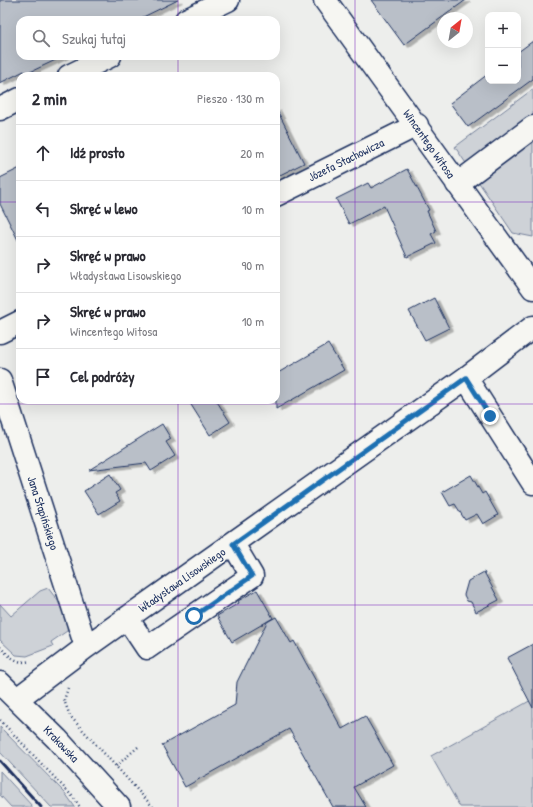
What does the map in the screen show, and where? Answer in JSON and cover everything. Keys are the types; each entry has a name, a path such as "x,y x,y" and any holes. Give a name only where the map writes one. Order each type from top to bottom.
{"street":[{"path":"194,16 228,0"},
{"name":"Wincentego Witosa","path":"325,0 417,125 457,184 533,288"},
{"path":"76,72 102,60"},
{"path":"0,109 16,101"},
{"name":"Józefa Stachowicza","path":"280,193 417,125"},
{"path":"457,184 533,127"},
{"path":"0,332 16,324"},
{"name":"Władysława Lisowskiego","path":"17,699 86,647 466,378 533,327"},
{"path":"466,378 533,483"},
{"name":"Jana Stapińskiego","path":"0,380 86,647"},
{"path":"128,618 147,648 252,576 233,544"},
{"name":"Krakowska","path":"0,683 62,745 119,807"}],"path":[{"path":"0,647 14,660 27,662 34,660"},
{"path":"70,685 64,700 70,716 153,807"},
{"path":"0,720 73,797 80,807"},
{"path":"116,766 138,747"}],"shaded area":[{"path":"533,89 533,237 513,233 455,147"},
{"path":"48,588 58,601 68,622 67,631 51,642 53,646 27,656 16,655 0,640 0,604 11,616 40,591"},
{"path":"533,699 533,807 460,807 431,756"},
{"path":"0,727 65,793 75,807 51,807 0,752"},
{"path":"0,771 33,807 11,807 0,795"}],"building":[{"path":"0,0 178,0 145,16 16,16 16,60 56,60 30,72 16,72 16,75 0,83"},
{"path":"371,0 466,0 449,12 437,12 437,21 404,45"},
{"path":"533,41 533,79 468,127 450,103 485,76 485,84 521,84 521,50"},
{"path":"280,116 304,163 280,175"},
{"path":"407,169 429,210 427,211 436,231 431,234 436,243 407,257 384,206 349,224 336,199 368,183 371,188"},
{"path":"16,170 16,236 0,204 0,178"},
{"path":"434,298 449,328 425,340 409,311"},
{"path":"328,344 344,370 276,409 276,404 280,404 280,372"},
{"path":"191,404 219,404 230,422 210,435"},
{"path":"162,424 171,439 166,442 175,456 151,471 146,463 89,470"},
{"path":"110,474 120,490 115,493 120,501 99,514 84,491"},
{"path":"471,475 482,494 485,492 498,515 483,524 477,514 465,520 455,504 450,506 442,492"},
{"path":"484,572 499,600 476,612 471,602 467,601 464,595 468,581"},
{"path":"257,590 273,618 232,642 217,616"},
{"path":"276,617 291,643 294,641 342,729 365,716 393,765 354,787 366,807 333,807 289,729 185,787 162,745 235,705 237,682 267,622"},
{"path":"533,644 533,708 507,658"}],"railway":[{"path":"0,761 41,807"}],"route":[{"path":"194,616 252,576 233,544 466,378 490,416"}]}
